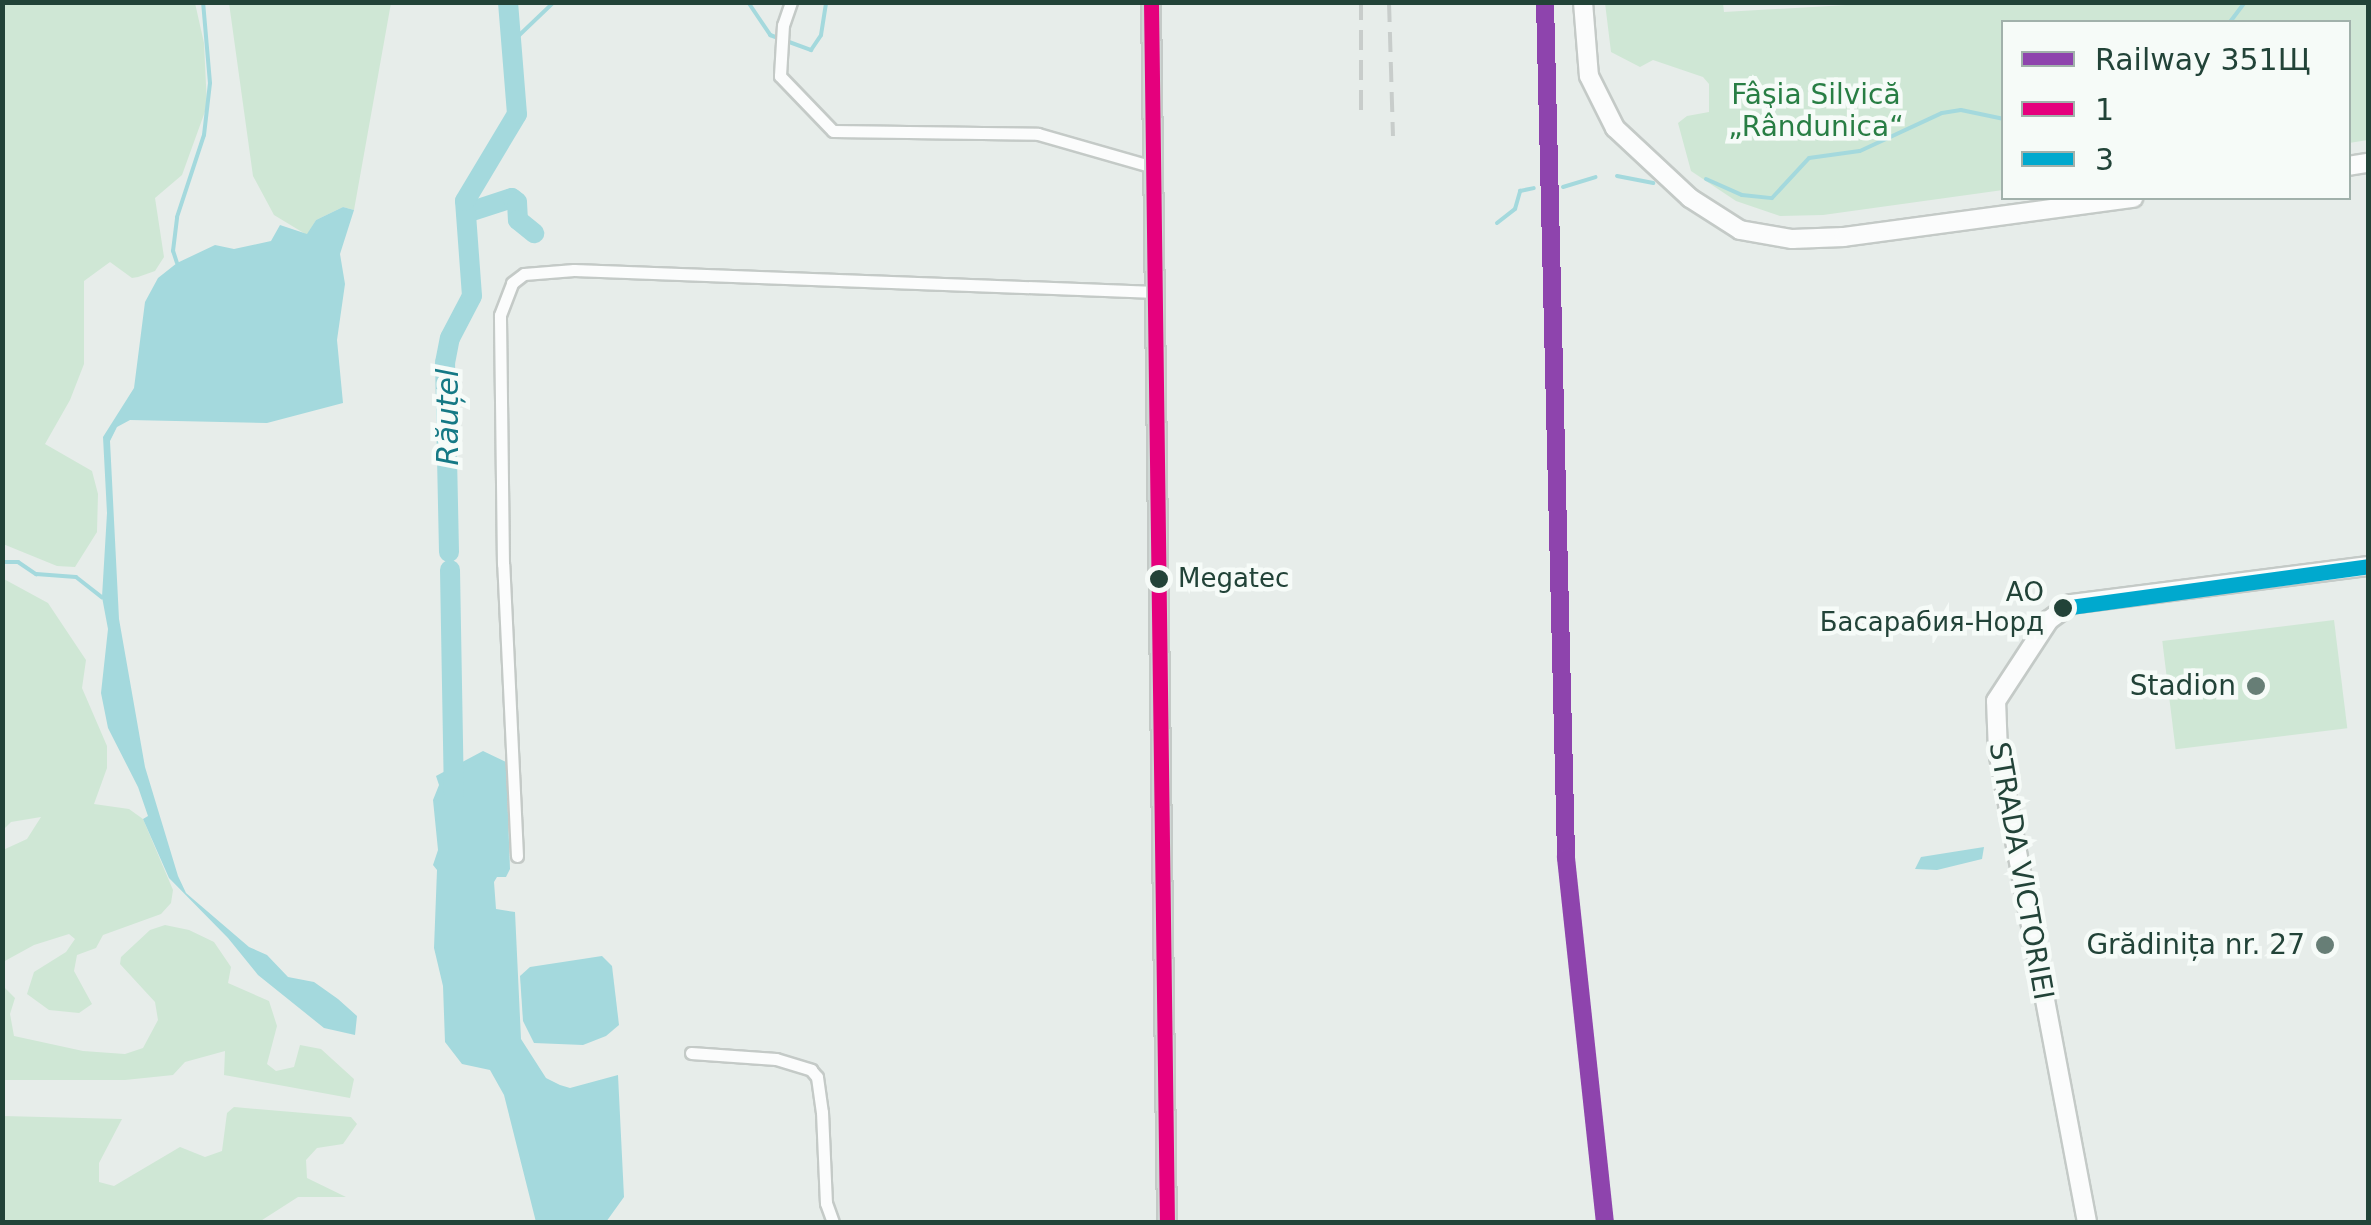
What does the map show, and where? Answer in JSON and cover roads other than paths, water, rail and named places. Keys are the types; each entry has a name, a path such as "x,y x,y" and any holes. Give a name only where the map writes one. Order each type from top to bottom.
{"main road":[{"path":"1151,2 1167,1222"}],"street":[{"path":"791,2 783,25 780,76 833,131 1038,134 1153,167"},
{"path":"1584,2 1588,76 1614,128 1690,198 1740,230 1792,240 1844,237 2118,200"},
{"path":"517,856 503,564 500,315 512,283 524,274 574,270 1156,292"},
{"name":"STRADA VICTORIEI","path":"2086,1222 1998,752 1996,701 2049,620 2071,604 2368,566"},
{"path":"691,1053 776,1059 811,1070 821,1100 826,1203 833,1222"}],"water":[{"path":"343,207 354,210 340,254 345,284 337,340 343,403 267,423 130,420 117,427 110,441 119,619 145,767 178,876 186,893 249,947 267,955 288,977 314,982 357,1016 355,1035 324,1028 258,975 169,878 143,819 148,816 138,787 108,728 101,693 108,629 102,597 107,513 103,437 134,388 145,302 158,278 177,263 215,245 234,249 271,241 280,225 307,234 316,220"},
{"path":"483,751 506,762 510,869 506,877 497,877 494,882 496,909 515,912 521,1039 546,1078 560,1085 570,1088 618,1075 624,1197 606,1222 536,1222 504,1095 490,1070 462,1064 445,1042 443,986 434,948 437,870 433,865 438,850 433,800 439,785 436,776"},
{"path":"1984,847 1982,859 1937,870 1915,869 1921,857"},
{"path":"602,956 612,966 619,1025 606,1036 583,1045 534,1043 523,1021 520,976 530,967"}],"waterway":[{"path":"177,263 173,251 177,217 204,135 210,83 203,2"},
{"name":"Răuțel","path":"449,552 445,363 450,338 472,296 465,201 517,114 508,2"},
{"path":"510,44 554,2"},
{"path":"748,2 770,35 811,50 821,35 826,2"},
{"path":"2232,20 2245,2"},
{"path":"1706,179 1742,195 1772,198 1809,158 1860,151 1942,113 1961,110 2001,118"},
{"path":"1617,176 1653,183"},
{"path":"1563,187 1596,177"},
{"path":"1497,223 1515,209 1520,191 1534,188"},
{"path":"466,213 512,198 517,202 518,220 534,233"},
{"path":"2,562 18,562 36,574 76,577 102,597"},
{"name":"Răuțel","path":"450,570 454,793"}],"railway":[{"path":"1361,2 1361,110"},
{"path":"1389,2 1393,136"}],"rail line":[{"name":"351Щ","path":"1545,2 1566,858 1605,1222"}],"place":[{"name":"Megatec","path":"1159,579"},
{"name":"АО Басарабия-Норд","path":"2063,608"},
{"name":"Stadion","path":"2256,686"},
{"name":"Grădinița nr. 27","path":"2325,945"}],"park label":[{"name":"Fâşia Silvică „Rândunica“","path":"1816,111"}]}
